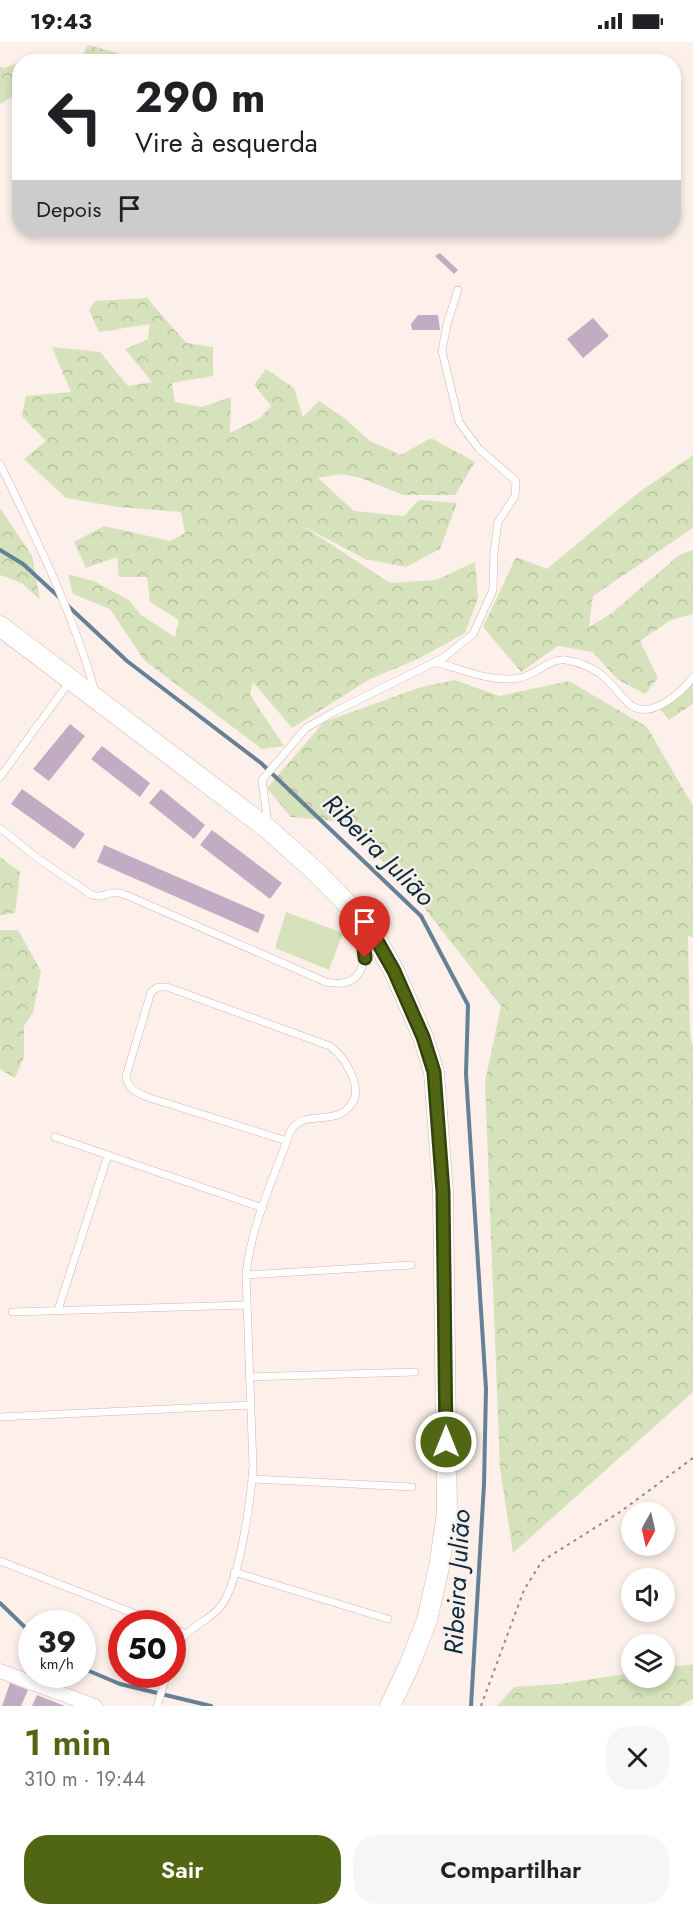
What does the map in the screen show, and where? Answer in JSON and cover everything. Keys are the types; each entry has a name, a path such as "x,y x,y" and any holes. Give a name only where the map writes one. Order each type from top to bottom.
{"main road":[{"path":"0,626 268,829 314,870 355,912 376,939 394,971 431,1061 434,1072 443,1192 447,1513 439,1567 427,1620 390,1706"}],"street":[{"path":"0,1671 95,1706"}],"lane":[{"path":"268,829 262,780 306,728 442,658 473,634 493,590 498,522 515,496 516,481 479,449 459,422 442,351 447,324 458,290"},
{"path":"0,464 46,563 85,659 96,698"},
{"path":"435,662 509,679 523,677 557,660 567,660 603,675 634,708 645,709 656,707 670,700 693,677"},
{"path":"0,777 71,679"},
{"path":"0,828 40,860 92,895 100,897 112,891 126,895 326,982 350,982 356,977 363,963 365,952 362,931 355,912"},
{"path":"186,1634 220,1608 226,1599 251,1496 251,1405 246,1275 248,1254 286,1141 295,1124 306,1119 338,1116 348,1111 355,1099 356,1088 341,1054 330,1046 167,987 158,987 150,992 126,1076 128,1085 135,1092 147,1097 286,1141"},
{"path":"55,1137 263,1208"},
{"path":"58,1310 108,1155"},
{"path":"246,1275 411,1265"},
{"path":"12,1312 247,1305"},
{"path":"249,1377 415,1372"},
{"path":"0,1417 251,1405"},
{"path":"252,1479 412,1487"},
{"path":"0,1561 126,1610"},
{"path":"234,1572 388,1619"},
{"path":"157,1706 163,1688"}],"path":[{"path":"481,1706 524,1590 542,1561 620,1512 693,1458"}],"green space":[{"path":"88,45 118,54 83,54"},
{"path":"12,65 12,96 0,104 0,66 3,68"},
{"path":"147,298 186,343 213,347 213,376 172,383 175,402 202,407 231,397 230,433 260,418 271,406 254,385 266,369 294,388 303,417 319,401 343,417 370,441 401,455 431,438 475,462 455,495 403,495 361,478 342,474 318,478 354,511 404,516 419,500 457,503 440,549 406,567 365,559 303,526 390,583 436,580 475,562 478,598 465,633 418,659 370,679 292,728 253,682 250,695 284,746 262,749 144,660 110,609 73,594 68,574 96,582 130,601 141,615 175,637 179,620 150,602 147,577 119,577 117,557 86,568 74,542 104,526 170,541 185,533 181,512 118,507 66,498 24,459 46,441 22,416 26,396 71,392 52,347 100,352 128,386 152,382 125,349 148,339 150,324 99,332 89,310 95,301"},
{"path":"693,455 693,528 593,596 589,627 612,613 679,555 693,550 693,614 671,620 640,641 658,678 645,694 617,679 593,652 558,646 521,672 483,627 516,557 547,569 638,493"},
{"path":"0,508 32,556 40,600 22,583 0,575"},
{"path":"455,680 499,696 569,681 647,727 693,806 693,937 688,936 690,1036 693,1047 693,1392 513,1553 500,1468 485,1082 501,1006 411,891 345,822 291,817 267,788 324,722 421,687"},
{"path":"693,681 693,704 669,720 660,709 678,689"},
{"path":"0,857 20,872 15,913 0,915"},
{"path":"286,912 343,933 329,970 275,948"},
{"path":"0,930 18,930 41,971 33,1013 24,1026 24,1057 15,1078 0,1069"},
{"path":"693,1664 693,1699 679,1706 497,1706 514,1687 560,1684 621,1675 621,1688 675,1688 675,1667"}],"building":[{"path":"440,253 458,270 454,274 435,256"},
{"path":"418,315 438,315 440,330 412,330 411,324"},
{"path":"593,318 609,336 583,358 567,339"},
{"path":"70,724 85,736 49,781 33,769"},
{"path":"102,746 150,783 140,797 91,759"},
{"path":"22,789 85,834 74,849 11,804"},
{"path":"161,789 205,825 194,839 149,803"},
{"path":"212,830 282,883 270,899 200,845"},
{"path":"104,845 265,915 258,933 97,862"},
{"path":"10,1683 28,1690 21,1706 2,1706"},
{"path":"37,1695 65,1706 32,1706"}],"waterway":[{"name":"Ribeira Julião","path":"0,550 23,564 60,598"},
{"name":"Ribeira Julião","path":"67,605 127,661 261,763 421,916 468,1005 466,1074 486,1389 484,1484 471,1706"},
{"path":"0,1603 18,1620"},
{"path":"96,1674 120,1684 211,1706"}],"route":[{"path":"365,958 362,931 355,912 376,939 394,971 423,1037 434,1072 443,1192 446,1442"}]}
